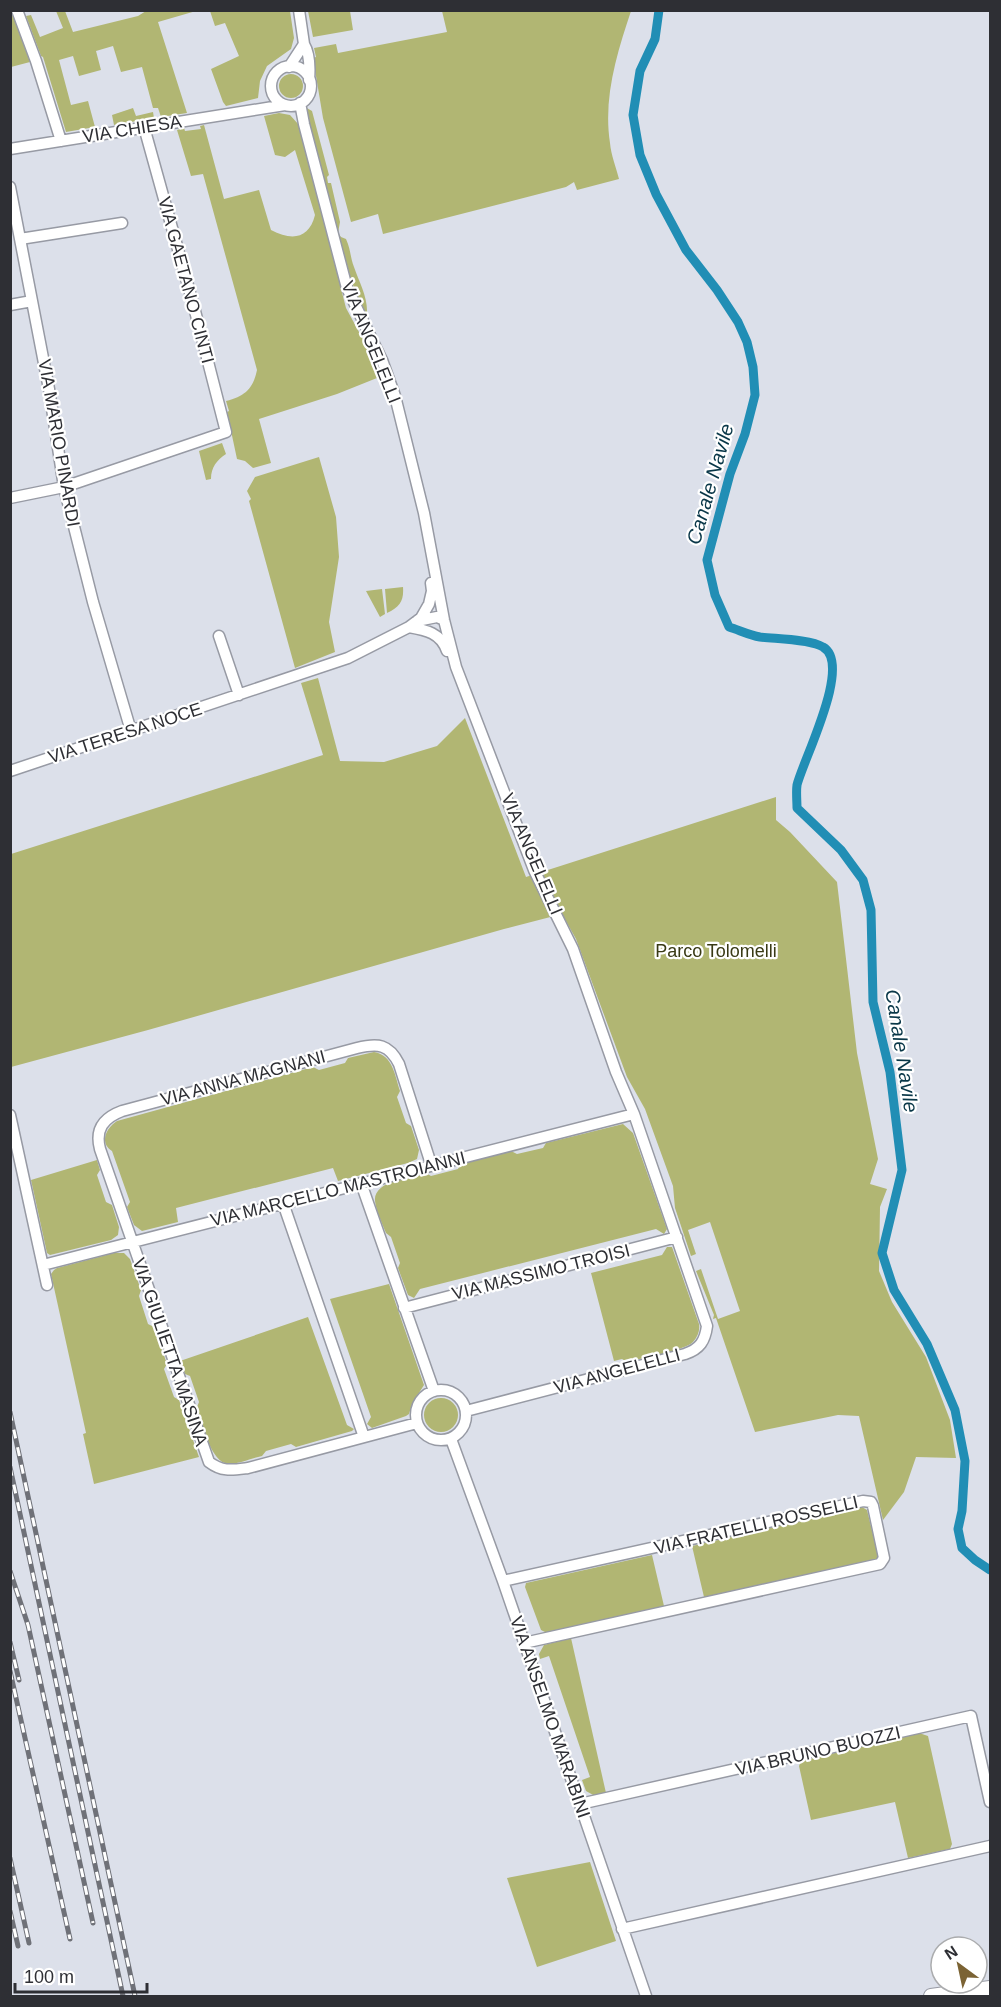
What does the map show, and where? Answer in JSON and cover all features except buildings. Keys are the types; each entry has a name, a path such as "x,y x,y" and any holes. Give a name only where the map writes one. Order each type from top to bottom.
{"street":[{"path":"17,10 61,141"},
{"path":"299,10 310,67 309,94 292,105 275,98 272,93 274,75 283,68 302,70 309,80"},
{"path":"289,67 304,44"},
{"path":"254,110 272,93"},
{"name":"VIA CHIESA","path":"10,149 292,105"},
{"name":"VIA ANGELELLI","path":"292,105 304,124 347,288 389,378 426,521 449,646 534,870 573,949 616,1072 634,1114 707,1326 702,1343 697,1349 678,1356 466,1411"},
{"name":"VIA GAETANO CINTI","path":"64,487 226,432 144,127"},
{"name":"VIA MARIO PINARDI","path":"10,187 16,233 49,389 64,487 93,602 131,731"},
{"path":"16,233 122,223"},
{"path":"10,305 32,302"},
{"path":"10,498 64,487"},
{"path":"426,521 426,558 432,591 429,603 414,626 434,633 444,644 453,671 464,686"},
{"name":"VIA TERESA NOCE","path":"10,771 348,658 414,626 439,624 444,620"},
{"path":"219,636 239,695"},
{"name":"VIA ANNA MAGNANI","path":"132,1242 98,1140 101,1125 106,1119 122,1111 357,1048 378,1045 388,1048 394,1054 431,1164"},
{"name":"VIA MARCELLO MASTROIANNI","path":"43,1265 431,1164 634,1114"},
{"path":"10,1115 47,1285"},
{"path":"360,1183 434,1391"},
{"path":"283,1203 364,1437"},
{"name":"VIA MASSIMO TROISI","path":"404,1308 677,1237"},
{"name":"VIA GIULIETTA MASINA","path":"132,1242 209,1462 219,1469 248,1468 417,1423"},
{"path":"443,1390 459,1397 466,1411 465,1425 451,1439 435,1440 428,1437 417,1423 418,1406 434,1391 443,1390"},
{"name":"VIA ANSELMO MARABINI","path":"451,1439 525,1643 646,1996"},
{"name":"VIA FRATELLI ROSSELLI","path":"503,1581 863,1501 871,1502 873,1506 884,1558 880,1564 525,1643"},
{"name":"VIA BRUNO BUOZZI","path":"580,1804 971,1716 990,1802"},
{"path":"622,1929 990,1846"},
{"path":"931,1996 990,1988"}],"green space":[{"path":"10,11 30,62 11,67"},
{"path":"56,11 65,11 73,32 138,16 146,11 196,11 158,22 187,113 161,117 158,108 153,108 142,67 121,72 113,46 96,51 101,70 79,76 73,56 59,60 71,105 88,101 95,127 66,132 43,57 26,16 31,15 40,37 63,28"},
{"path":"210,11 290,11 294,38 291,49 267,66 260,81 258,98 226,106 223,102 211,69 239,56 225,23 215,26"},
{"path":"308,11 350,11 353,30 313,37"},
{"path":"442,11 631,11 616,59 608,109 612,156 619,179 577,190 574,182 566,187 383,234 378,214 351,222 323,118 313,58 316,57 314,48 336,44 338,53 447,32"},
{"path":"291,74 300,77 303,86 300,95 291,98 282,95 279,86 282,77"},
{"path":"305,107 312,111 329,175 328,183 331,183 340,222 338,232"},
{"path":"133,108 136,116 153,112 154,118 114,125 112,115"},
{"path":"279,113 290,115 299,125 346,308 372,356 377,378 337,394 259,419 271,463 253,468 245,461 237,459 226,401 247,391 257,370 203,174 191,176 177,130 201,129 200,126 204,125 224,199 259,190 271,230 286,236 299,236 309,229 315,215 295,150 285,157 275,155 264,116"},
{"path":"339,234 348,243 366,302 367,314 365,315 351,280"},
{"path":"222,443 226,454 215,464 211,479 206,480 199,451"},
{"path":"319,457 336,517 339,557 329,622 335,652 295,668 247,491 255,477"},
{"path":"403,587 400,603 387,613 385,589"},
{"path":"382,589 385,614 380,617 366,591"},
{"name":"Parco Tolomelli","path":"318,678 340,761 384,762 437,746 465,718 526,877 776,797 776,820 837,882 857,1053 878,1159 870,1184 887,1189 880,1207 879,1271 892,1302 926,1357 950,1420 956,1458 916,1457 904,1492 883,1520 859,1416 838,1415 755,1432 716,1318 713,1319 714,1315 696,1271 701,1269 718,1319 740,1311 710,1222 688,1230 696,1254 691,1256 675,1208 673,1186 645,1109 627,1077 576,939 562,914 11,1067 11,854 323,755 301,683"},
{"path":"374,1052 385,1057 392,1067 400,1091 397,1097 406,1123 411,1126 419,1150 417,1159 338,1181 333,1168 176,1208 178,1222 142,1231 134,1225 127,1207 130,1202 112,1151 105,1140 107,1131 117,1121 313,1067 319,1070 345,1063 348,1058"},
{"path":"623,1124 633,1133 667,1229 664,1234 656,1229 420,1289 414,1298 408,1295 398,1268 400,1263 391,1237 386,1233 375,1201 376,1194 386,1184 426,1173 431,1176 458,1169 460,1164 511,1151 517,1154 543,1148 546,1143"},
{"path":"97,1160 100,1170 97,1175 106,1202 112,1205 119,1227 118,1235 111,1240 50,1255 47,1253 31,1180"},
{"path":"667,1247 672,1247 699,1324 697,1336 688,1345 672,1351 627,1362 622,1359 614,1361 591,1273 662,1255"},
{"path":"114,1253 124,1253 130,1259 141,1290 139,1296 148,1324 154,1327 167,1364 164,1369 174,1397 179,1400 199,1457 94,1484 83,1434 86,1433 51,1274 57,1268"},
{"path":"389,1284 424,1385 412,1404 409,1414 372,1428 367,1424 371,1417 330,1299"},
{"path":"308,1317 347,1425 354,1429 296,1447 291,1444 266,1451 262,1456 241,1462 229,1464 222,1462 208,1441 190,1376 185,1374 180,1361"},
{"path":"441,1398 453,1403 458,1415 453,1427 441,1432 429,1427 424,1415 429,1403"},
{"path":"862,1507 867,1510 877,1559 704,1597 692,1546"},
{"path":"652,1555 664,1606 547,1633 541,1630 525,1587 526,1583"},
{"path":"571,1638 606,1793 595,1796 586,1791 582,1780 590,1777 549,1656 540,1659 539,1654 544,1645"},
{"path":"919,1733 928,1736 952,1844 950,1849 908,1858 895,1802 811,1820 799,1766 801,1761"},
{"path":"590,1862 616,1941 537,1967 507,1878"}],"waterway":[{"name":"Canale Navile","path":"659,10 655,39 640,71 633,115 640,155 656,194 686,250 738,322 747,342 753,367 755,395 745,434 730,474 707,560 715,595 729,627 760,637 817,644 823,647 831,657 830,692 797,785 797,808 841,850 863,880 871,910 873,1002 890,1072 902,1170 882,1253 894,1290 927,1344 955,1410 965,1461 962,1511 958,1529 962,1548 990,1570"}],"railway":[{"path":"10,1412 135,1996"},
{"path":"10,1467 123,1996"},
{"path":"10,1571 28,1625 93,1923"},
{"path":"10,1642 19,1680"},
{"path":"10,1671 70,1939"},
{"path":"10,1858 29,1943"},
{"path":"10,1911 18,1946"}]}
